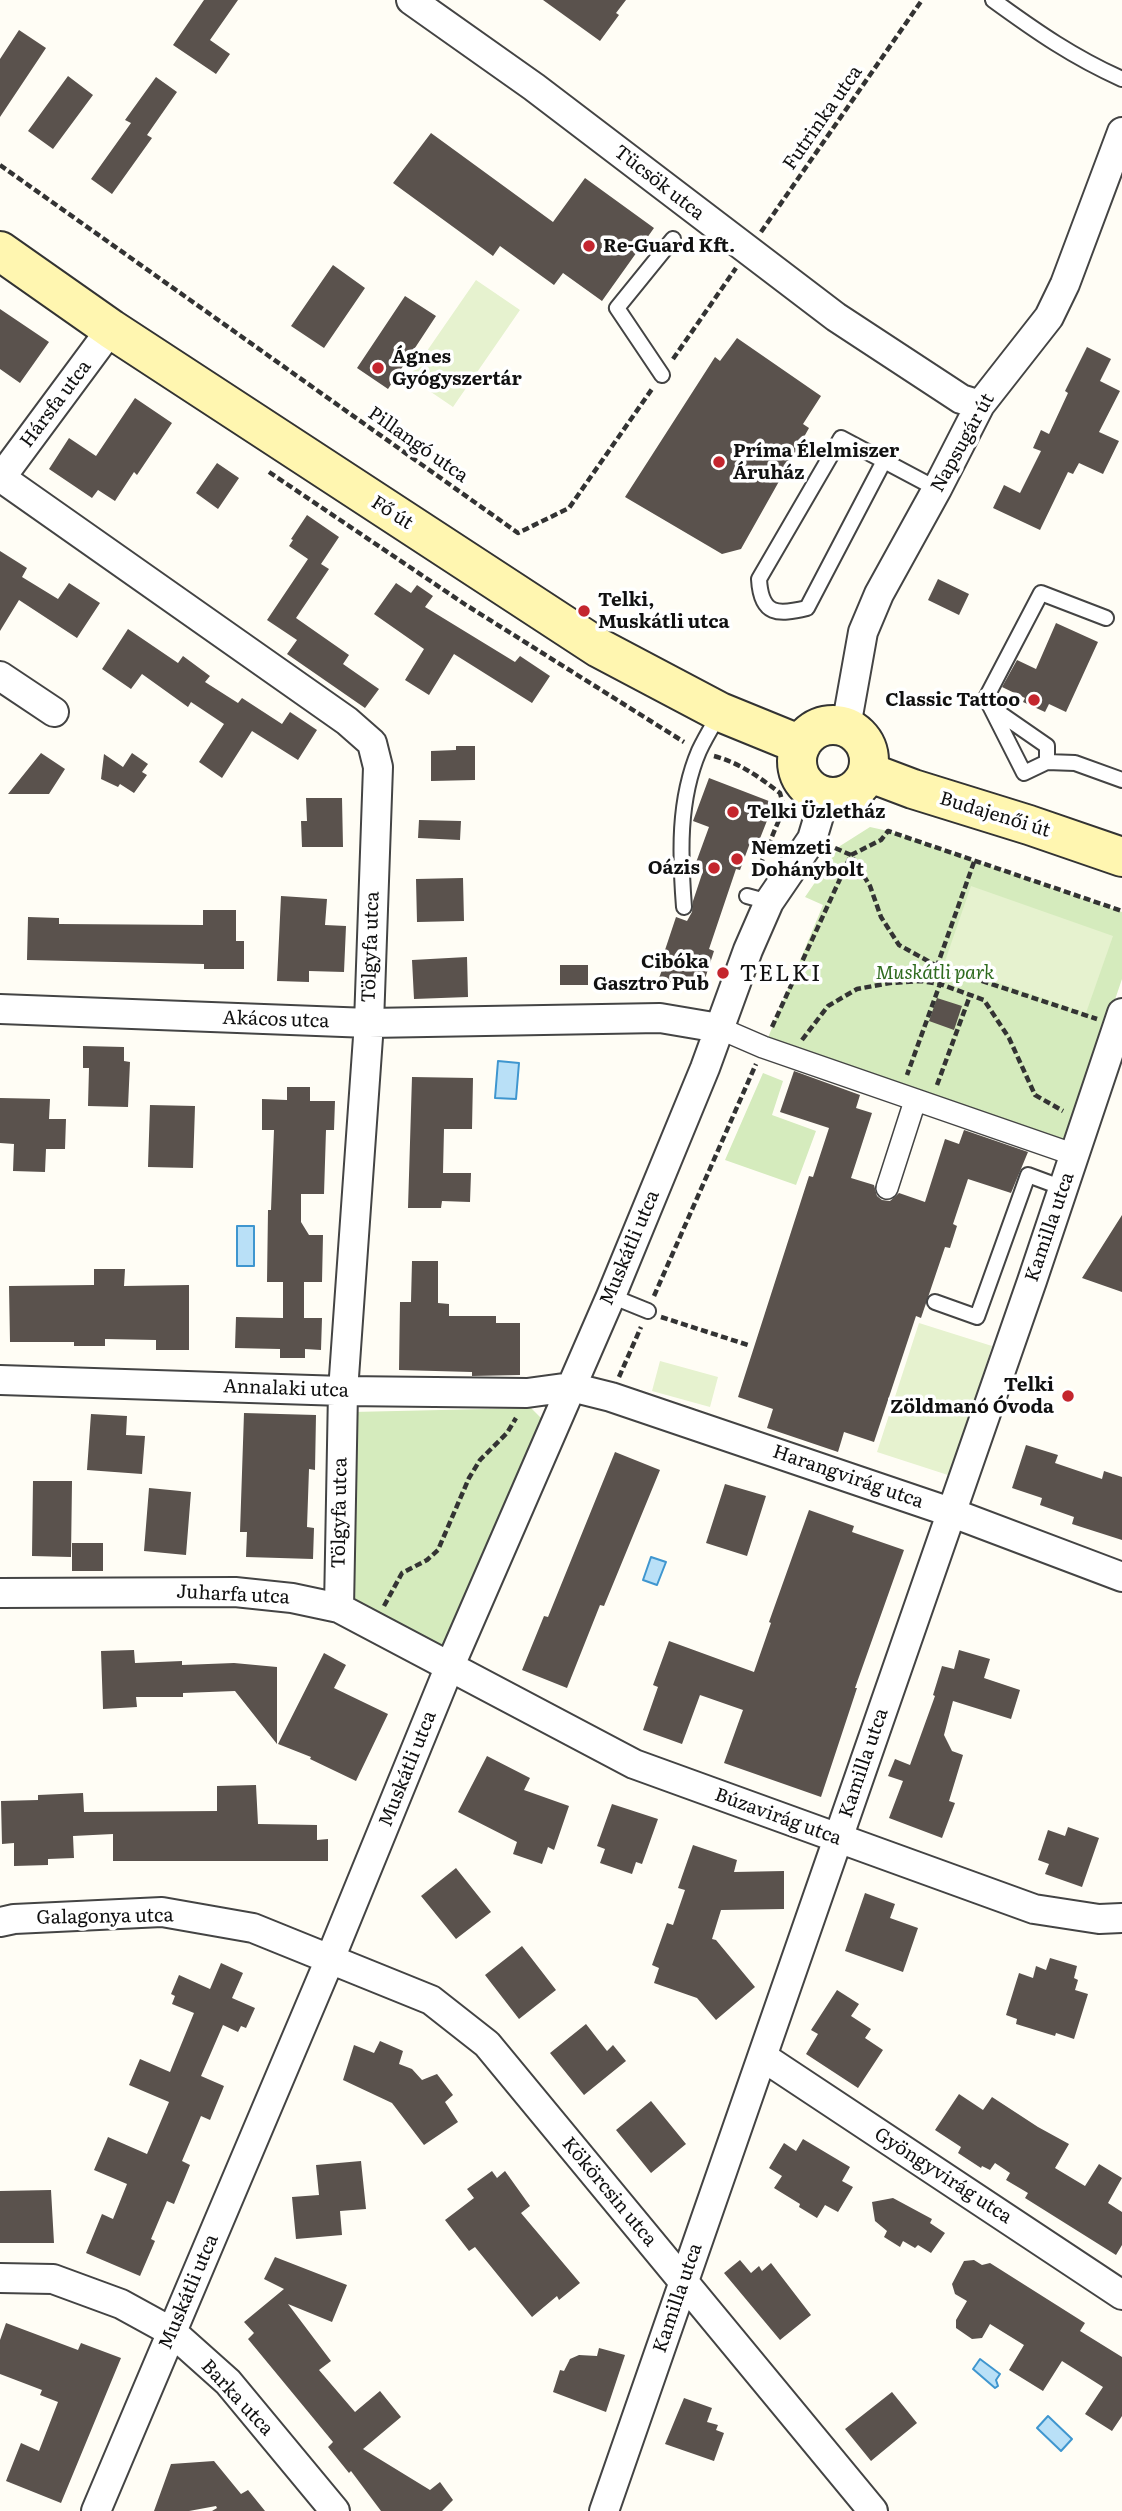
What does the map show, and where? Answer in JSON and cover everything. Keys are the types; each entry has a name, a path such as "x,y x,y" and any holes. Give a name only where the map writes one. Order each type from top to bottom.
{"main road":[{"name":"Fő út","path":"0,251 111,329 599,648 720,712 801,745"},
{"path":"825,726 846,727 855,732 868,750 867,772 856,789 846,794 825,796 815,792 801,776 798,755 801,745 807,736 825,726"},
{"name":"Budajenői út","path":"867,772 1122,858"}],"street":[{"name":"Tücsök utca","path":"415,1 534,87 836,317 961,399 980,405"},
{"name":"Napsugár út","path":"846,727 863,632 878,594 980,405 1049,317 1065,284 1122,132"},
{"name":"Hársfa utca","path":"0,478 111,329"},
{"name":"Tölgyfa utca","path":"0,478 346,721 372,743 378,768 369,1023 343,1391 339,1608"},
{"path":"0,676 54,712"},
{"name":"Muskátli utca","path":"96,2511 330,1959 449,1668 681,1128 719,1028 758,899 812,839 825,796"},
{"name":"Akácos utca","path":"0,1009 369,1023 660,1018 719,1028"},
{"name":"Kamilla utca","path":"604,2511 1086,1122 1111,1080 1120,1019"},
{"path":"719,1028 763,1047 1075,1155"},
{"path":"887,1188 915,1101"},
{"name":"Annalaki utca","path":"0,1380 343,1391 527,1393 571,1387"},
{"name":"Harangvirág utca","path":"571,1387 611,1397 950,1512 1122,1577"},
{"name":"Juharfa utca","path":"0,1593 235,1592 292,1598 339,1608 449,1668"},
{"name":"Búzavirág utca","path":"449,1668 634,1764 1034,1909 1099,1919 1122,1918"},
{"name":"Galagonya utca","path":"0,1922 14,1919 162,1912 253,1927 330,1959"},
{"name":"Kökörcsin utca","path":"330,1959 431,2000 487,2044 873,2511"},
{"name":"Gyöngyvirág utca","path":"763,2057 1122,2295"},
{"name":"Barka utca","path":"0,2278 53,2279 121,2304 172,2332 228,2382 335,2511"}],"lane":[{"path":"993,0 1050,42 1090,65 1122,79"},
{"path":"662,375 617,308 673,239"},
{"path":"884,461 807,608 782,614 771,609 760,596 759,579 841,438 937,489"},
{"path":"1106,618 1041,593 986,698 1024,773 1047,762 1075,763 1122,780"},
{"path":"992,708 1047,746 1047,762"},
{"path":"684,907 680,849 687,789 699,751 720,712"},
{"path":"935,1302 976,1317 1028,1175 1063,1188"},
{"path":"611,1296 648,1311"}],"path":[{"name":"Futrinka utca","path":"748,251 922,0"},
{"name":"Pillangó utca","path":"0,165 518,533 569,508 748,251"},
{"path":"748,769 780,793 783,808 777,825"},
{"path":"851,855 870,886 881,917 899,945 937,966 1120,1019"},
{"path":"915,1101 940,984 937,966 974,862"},
{"path":"795,1057 805,1034 828,1006 858,989 890,982 921,981 940,984 971,993 984,1000 1009,1038 1035,1095 1086,1122"},
{"path":"915,1101 971,993"},
{"path":"648,1311 659,1317 748,1345"},
{"path":"374,1626 402,1573 427,1560 438,1550 469,1478 480,1460 508,1433 527,1393"}],"green space":[{"path":"476,280 520,310 453,407 409,377"},
{"name":"Muskátli park","path":"870,827 1122,912 1122,979 1066,1144 767,1040 823,905 805,897 840,846"},
{"path":"971,886 1113,936 1086,1013 944,964"},
{"path":"763,1073 783,1081 772,1115 816,1131 796,1185 725,1160"},
{"path":"919,1323 992,1346 951,1476 877,1452"},
{"path":"660,1361 718,1377 710,1407 652,1391"},
{"path":"531,1408 547,1424 446,1653 350,1600 352,1412"}],"water":[{"path":"498,1061 519,1063 516,1099 495,1098"},
{"path":"237,1226 254,1226 254,1266 237,1266"},
{"path":"651,1557 666,1562 657,1585 643,1580"},
{"path":"980,2359 1000,2374 996,2380 998,2386 995,2388 973,2369"},
{"path":"1048,2416 1072,2439 1061,2451 1037,2428"}],"building":[{"path":"204,0 238,0 210,40 230,54 216,74 173,45"},
{"path":"543,0 626,0 616,13 619,15 600,41"},
{"path":"19,30 46,48 0,117 0,59"},
{"path":"68,76 93,95 53,149 28,131"},
{"path":"156,77 177,92 147,135 152,138 112,194 91,179 131,123 125,120"},
{"path":"431,133 553,222 585,178 654,228 602,301 563,273 554,285 500,246 493,256 393,183"},
{"path":"333,265 365,288 324,348 291,326"},
{"path":"405,296 436,316 388,389 357,368"},
{"path":"0,309 49,342 20,383 0,369"},
{"name":"Príma Élelmiszer Áruház","path":"737,338 821,396 803,424 809,428 741,549 722,554 625,497 715,357 720,361"},
{"path":"1087,347 1111,359 1100,381 1120,391 1099,432 1119,441 1103,474 1079,463 1073,474 1068,472 1040,530 993,508 1004,485 1020,493 1041,451 1033,448 1041,430 1049,434 1068,393 1065,391"},
{"path":"135,398 172,423 137,475 134,472 115,501 98,490 92,498 49,469 69,438 96,456"},
{"path":"217,463 239,478 218,509 196,493"},
{"path":"307,515 339,537 321,564 329,569 296,618 349,655 343,664 379,689 365,708 287,654 297,640 267,620 308,559 289,546"},
{"path":"0,551 27,568 22,577 58,599 69,583 100,603 77,638 19,600 0,631"},
{"path":"938,579 969,594 959,615 928,600"},
{"path":"396,583 411,593 417,585 433,596 425,607 515,662 520,656 550,676 532,703 454,654 429,695 405,680 424,649 374,614"},
{"path":"1056,623 1098,642 1066,712 1049,704 1045,712 1023,702 1025,698 1002,687 1017,660 1036,669"},
{"path":"128,629 178,663 183,656 210,676 205,682 238,703 242,698 282,724 290,712 317,730 298,760 252,731 222,778 199,762 224,724 191,702 188,707 142,674 131,689 102,669"},
{"path":"456,746 475,746 475,780 431,781 431,751 456,750"},
{"path":"41,753 65,769 49,794 8,794"},
{"path":"132,753 148,764 142,772 147,775 134,793 120,784 118,787 101,779 104,754 123,767"},
{"path":"709,778 774,803 757,846 750,843 740,870 736,869 709,949 714,951 703,985 691,980 687,989 659,978 669,951 665,950 676,917 687,921 703,871 694,868 709,827 693,821"},
{"path":"306,798 342,798 343,847 302,847 301,821 307,821"},
{"path":"419,820 461,821 460,840 418,838"},
{"path":"463,878 464,921 417,922 416,879"},
{"path":"281,896 327,899 325,925 346,926 344,972 309,971 309,982 277,981"},
{"path":"203,910 236,910 236,941 244,941 244,969 204,969 204,964 27,960 28,917 59,918 59,924 203,925"},
{"path":"467,957 468,997 414,999 412,960"},
{"path":"560,965 588,965 588,985 560,985"},
{"path":"937,998 962,1006 954,1030 929,1021"},
{"path":"83,1046 124,1047 124,1061 130,1062 128,1107 88,1106 89,1068 83,1068"},
{"path":"794,1071 860,1095 856,1108 872,1113 851,1178 874,1185 877,1196 882,1200 890,1201 899,1193 925,1202 945,1139 959,1144 964,1130 1028,1152 1011,1193 968,1179 953,1224 957,1226 950,1248 945,1247 921,1318 916,1316 874,1442 844,1432 838,1452 767,1428 773,1409 738,1397 809,1176 813,1177 829,1128 780,1112"},
{"path":"412,1077 473,1078 472,1129 444,1129 443,1173 471,1173 470,1202 442,1201 441,1208 408,1208"},
{"path":"287,1087 310,1087 310,1101 335,1101 334,1130 326,1130 324,1194 301,1194 301,1222 309,1235 323,1235 322,1282 304,1282 304,1318 322,1318 321,1350 305,1349 305,1358 280,1358 280,1349 235,1348 236,1317 283,1318 283,1282 267,1282 268,1210 271,1210 274,1130 262,1130 262,1099 287,1100"},
{"path":"0,1098 50,1099 49,1119 66,1119 65,1149 46,1149 45,1172 13,1171 14,1144 0,1143"},
{"path":"150,1105 195,1106 193,1168 148,1167"},
{"path":"1122,1215 1122,1292 1082,1278"},
{"path":"412,1261 438,1261 438,1303 449,1304 449,1316 496,1316 496,1323 520,1323 520,1375 472,1376 472,1372 399,1370 400,1302 411,1302"},
{"path":"94,1269 125,1269 124,1286 189,1285 189,1350 156,1350 156,1340 105,1339 105,1346 74,1346 74,1342 10,1342 9,1286 94,1285"},
{"path":"244,1413 316,1415 315,1470 309,1469 307,1527 314,1528 313,1559 246,1557 247,1532 240,1532"},
{"path":"91,1414 127,1416 126,1435 145,1436 142,1474 87,1470"},
{"path":"1026,1445 1058,1455 1055,1463 1102,1479 1104,1471 1122,1477 1122,1540 1072,1524 1074,1517 1040,1505 1042,1498 1012,1488"},
{"path":"615,1452 660,1470 604,1606 600,1605 567,1688 522,1670 544,1616 548,1617"},
{"path":"33,1481 72,1481 71,1557 32,1556"},
{"path":"725,1484 766,1496 747,1556 706,1543"},
{"path":"149,1488 191,1492 186,1555 144,1551"},
{"path":"809,1510 854,1526 852,1532 904,1550 855,1688 821,1797 724,1763 743,1710 700,1695 682,1744 643,1730 658,1687 653,1685 669,1641 754,1672"},
{"path":"72,1543 103,1543 103,1571 72,1571"},
{"path":"134,1650 135,1663 182,1661 182,1665 234,1663 277,1667 277,1744 235,1691 183,1693 183,1697 136,1697 137,1707 103,1709 101,1651"},
{"path":"959,1650 990,1659 984,1678 1020,1690 1011,1719 953,1701 944,1735 952,1751 963,1755 949,1801 955,1803 942,1838 889,1818 903,1781 888,1776 895,1759 910,1765 935,1696 933,1695 942,1666 954,1669"},
{"path":"324,1653 346,1665 334,1688 388,1714 356,1781 310,1759 311,1757 278,1744"},
{"path":"487,1756 530,1778 524,1790 569,1806 554,1850 548,1847 542,1864 513,1854 517,1842 458,1812"},
{"path":"256,1785 258,1824 317,1825 317,1840 328,1839 328,1861 113,1861 113,1834 73,1836 74,1858 48,1859 48,1865 14,1866 14,1843 2,1844 1,1801 38,1800 38,1795 83,1793 84,1812 217,1811 217,1786"},
{"path":"612,1804 658,1819 642,1864 636,1862 632,1874 600,1863 605,1849 597,1846"},
{"path":"1068,1827 1099,1838 1082,1887 1045,1874 1049,1864 1038,1860 1048,1830 1065,1836"},
{"path":"693,1845 737,1860 734,1872 784,1871 784,1909 721,1910 712,1939 716,1940 755,1987 716,2020 697,1998 654,1983 659,1968 652,1965 667,1923 673,1925 685,1890 678,1888"},
{"path":"456,1868 491,1912 456,1939 421,1896"},
{"path":"865,1893 895,1904 890,1918 918,1928 903,1972 845,1951"},
{"path":"522,1946 556,1990 519,2019 485,1975"},
{"path":"1050,1958 1077,1966 1074,1978 1078,1980 1075,1990 1088,1994 1074,2039 1016,2024 1017,2019 1006,2015 1019,1973 1033,1978 1036,1966 1046,1970"},
{"path":"221,1963 243,1973 232,1998 255,2008 246,2028 241,2026 238,2032 223,2025 201,2076 224,2086 210,2120 201,2116 182,2161 190,2165 174,2204 167,2201 151,2239 155,2241 140,2276 86,2253 102,2214 113,2219 127,2184 94,2170 108,2137 147,2154 169,2102 129,2085 140,2059 170,2072 194,2013 172,2004 175,1996 171,1994 179,1975 210,1989"},
{"path":"837,1990 859,2004 851,2016 871,2029 865,2038 883,2050 858,2088 806,2054 818,2034 811,2030"},
{"path":"586,2024 607,2051 613,2045 626,2061 584,2095 550,2053"},
{"path":"380,2041 403,2051 399,2064 412,2069 422,2080 437,2074 453,2095 445,2102 458,2122 424,2145 392,2103 343,2080 354,2045 374,2053"},
{"path":"959,2094 983,2110 992,2097 1069,2144 1055,2168 1085,2186 1099,2164 1122,2178 1108,2203 1122,2212 1122,2245 1116,2255 1025,2198 1028,2193 1006,2180 1010,2173 995,2163 990,2170 982,2166 981,2168 958,2153 961,2147 935,2130"},
{"path":"651,2101 686,2144 651,2173 616,2130"},
{"path":"803,2139 850,2167 842,2181 853,2187 838,2212 825,2205 817,2218 774,2188 782,2176 769,2168 784,2143 796,2151"},
{"path":"361,2161 366,2209 340,2211 342,2235 296,2239 292,2197 319,2195 316,2165"},
{"path":"492,2171 497,2178 505,2171 530,2206 521,2213 580,2283 559,2300 557,2296 532,2317 475,2247 469,2251 445,2220 474,2198 467,2189"},
{"path":"51,2190 54,2243 0,2243 0,2191"},
{"path":"893,2198 932,2219 930,2223 945,2233 931,2253 918,2245 915,2248 903,2241 900,2247 884,2237 887,2231 875,2221 872,2202"},
{"path":"275,2257 347,2285 332,2322 288,2304 331,2361 319,2370 355,2412 380,2391 401,2417 363,2449 430,2490 440,2482 453,2500 442,2511 381,2511 351,2471 349,2473 328,2447 333,2442 248,2339 254,2333 244,2322 284,2289 264,2279"},
{"path":"740,2260 751,2273 759,2266 762,2271 771,2263 811,2315 780,2340 724,2273"},
{"path":"974,2260 982,2265 990,2263 1085,2323 1080,2331 1122,2357 1122,2416 1112,2431 1085,2414 1103,2387 1062,2361 1043,2391 1009,2370 1024,2345 990,2324 982,2338 972,2339 956,2328 956,2320 967,2301 955,2294 952,2284 964,2261"},
{"path":"6,2323 78,2350 81,2343 121,2358 61,2503 6,2481 21,2443 39,2451 58,2402 40,2395 42,2390 0,2374 0,2340"},
{"path":"599,2348 625,2355 606,2412 553,2392 560,2370 564,2371 570,2359 579,2355 597,2356"},
{"path":"892,2392 917,2423 871,2461 845,2429"},
{"path":"684,2398 712,2408 707,2422 718,2425 716,2430 724,2433 714,2461 665,2444"},
{"path":"214,2461 241,2494 248,2490 265,2511 212,2511 216,2506 189,2511 154,2511 171,2464"}],"place":[{"name":"Re-Guard Kft.","path":"589,246"},
{"name":"Ágnes Gyógyszertár","path":"378,368"},
{"name":"Príma Élelmiszer Áruház","path":"719,462"},
{"name":"Telki, Muskátli utca","path":"584,611"},
{"name":"Classic Tattoo","path":"1034,700"},
{"name":"Telki Üzletház","path":"733,812"},
{"name":"Nemzeti Dohánybolt","path":"737,859"},
{"name":"Oázis","path":"714,868"},
{"name":"Cibóka Gasztro Pub","path":"723,973"},
{"name":"Telki Zöldmanó Óvoda","path":"1068,1396"}],"district":[{"name":"TELKI","path":"781,974"}]}
